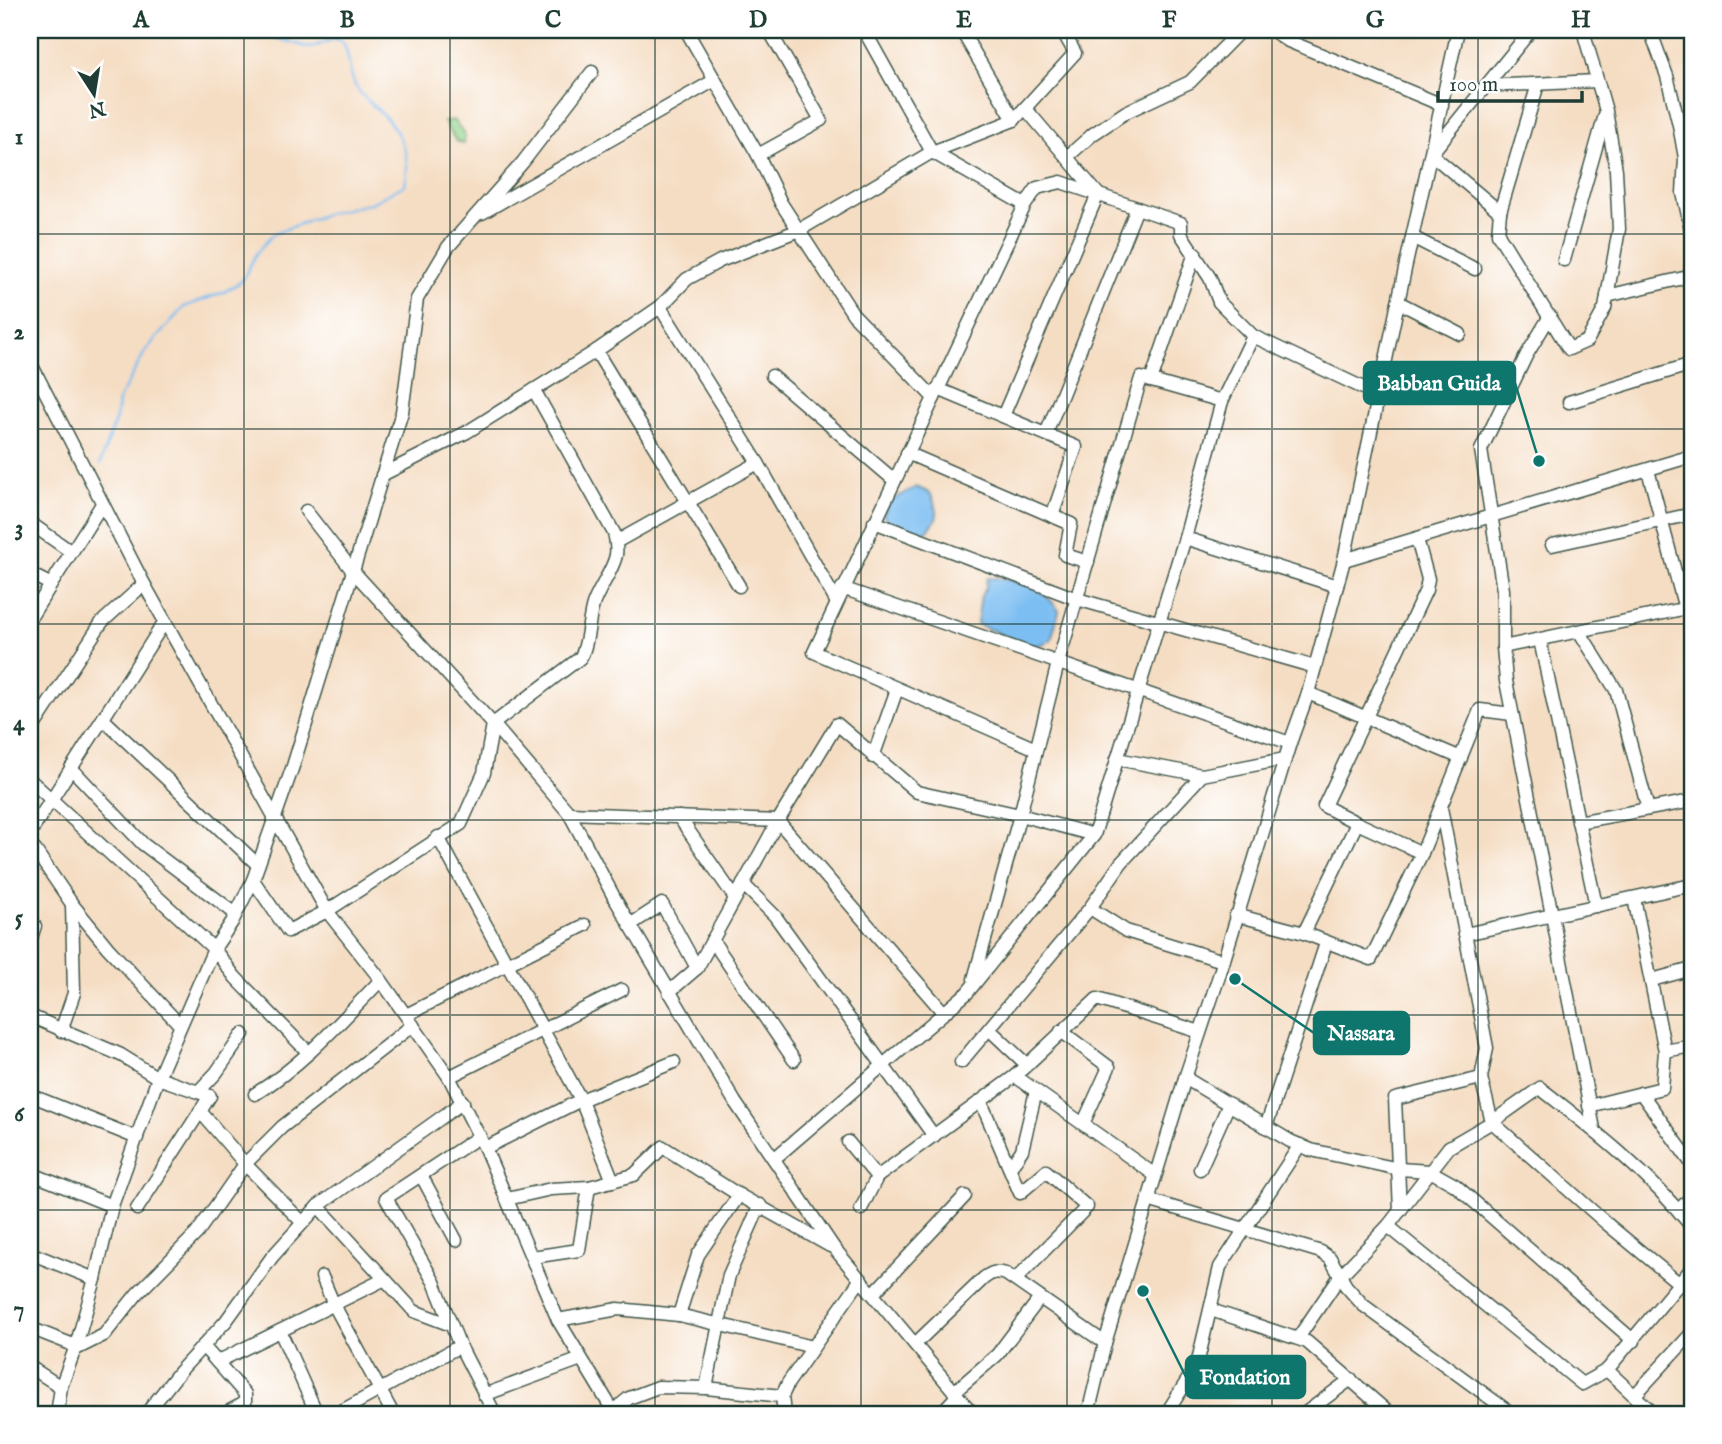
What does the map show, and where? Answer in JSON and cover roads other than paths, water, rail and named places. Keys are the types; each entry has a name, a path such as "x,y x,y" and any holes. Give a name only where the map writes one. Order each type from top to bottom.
{"street":[{"path":"686,30 758,155 781,203 853,314 936,393 1003,416 1076,447 1052,516"},
{"path":"758,155 821,120 769,30"},
{"path":"864,30 932,152 1025,205"},
{"path":"961,30 1014,120"},
{"path":"382,475 467,432 596,351 660,307 687,279 709,267 799,230 932,152 1014,120 1075,53 1062,30"},
{"path":"1067,157 1126,112 1191,82 1241,30"},
{"path":"1272,30 1286,40 1442,105"},
{"path":"1088,1414 1105,1343 1155,1175 1308,693 1337,586 1458,30"},
{"path":"1431,154 1531,30"},
{"path":"1538,83 1500,212 1498,234 1569,349 1587,341 1605,308 1619,229 1616,170 1606,111 1583,30"},
{"path":"1650,30 1667,76 1689,157 1683,193 1692,234"},
{"path":"57,1414 61,1387 95,1279 112,1206 158,1077 214,948 236,914 253,880 275,817 402,412 417,299 448,247 523,162 592,72"},
{"path":"472,219 715,80"},
{"path":"1486,86 1597,81"},
{"path":"1025,108 1098,194"},
{"path":"1564,260 1606,111"},
{"path":"1431,154 1500,212"},
{"path":"1036,749 814,652 1025,205 1037,188 1061,182 1181,223 1181,234 1210,278 1219,302 1254,336 1377,395"},
{"path":"1003,416 1098,194"},
{"path":"1046,435 1137,208"},
{"path":"1412,237 1475,269"},
{"path":"1151,381 1195,253"},
{"path":"1607,296 1692,275"},
{"path":"1398,302 1460,334"},
{"path":"660,307 758,463 836,601"},
{"path":"1550,316 1525,356 1481,450 1503,590 1506,681 1594,1129"},
{"path":"775,1158 972,986 1094,835 1185,538 1222,401 1254,336"},
{"path":"596,351 739,586"},
{"path":"1569,402 1692,364"},
{"path":"32,367 144,584 327,911 381,980 449,1077 463,1102 558,1320 614,1412 629,1398 658,1387 706,1388 782,1396"},
{"path":"772,376 894,480"},
{"path":"972,986 1020,815 1058,663 1141,378 1222,401"},
{"path":"253,880 288,930 327,911 461,824 484,773 493,724 580,659 585,652 586,629 593,604 616,557 616,542 614,533 534,390"},
{"path":"907,453 1071,524 1065,555 1088,562"},
{"path":"1343,560 1692,456"},
{"path":"616,542 758,463"},
{"path":"1503,648 1689,608 1648,470"},
{"path":"30,618 102,504"},
{"path":"306,511 352,570 493,724 569,813 630,925 733,1098 834,1248 973,1414"},
{"path":"1552,545 1692,514"},
{"path":"874,522 1077,599 1315,667"},
{"path":"30,523 70,551"},
{"path":"1185,538 1337,586"},
{"path":"1417,539 1427,579 1426,590 1324,806 1422,853"},
{"path":"30,574 50,583"},
{"path":"30,732 103,622 144,584"},
{"path":"842,588 1290,743"},
{"path":"30,833 165,621"},
{"path":"1579,631 1616,691 1648,809"},
{"path":"1540,639 1596,906"},
{"path":"873,757 897,689"},
{"path":"1308,693 1461,758"},
{"path":"1236,915 1304,933 1371,959 1422,853 1480,710 1512,714"},
{"path":"103,719 258,865"},
{"path":"669,992 697,968 778,821 837,724 917,792 1094,835"},
{"path":"1117,759 1202,775 1286,759"},
{"path":"71,768 143,844 236,914"},
{"path":"961,1062 1090,908 1121,863 1202,775"},
{"path":"30,780 214,948 229,971 309,1053"},
{"path":"1578,822 1692,801"},
{"path":"1441,808 1488,1048 1481,1078 1492,1122 1606,1223 1681,1284"},
{"path":"569,813 778,821 944,1013"},
{"path":"679,817 735,898"},
{"path":"1304,933 1357,823"},
{"path":"438,837 581,1100 613,1181"},
{"path":"30,847 35,850 72,904 108,948 180,1025"},
{"path":"743,884 775,916 934,1136"},
{"path":"1465,934 1692,885"},
{"path":"1589,1106 1662,1088 1665,1051 1634,898"},
{"path":"61,1031 74,993 72,904"},
{"path":"630,925 662,904 697,968"},
{"path":"1090,908 1126,931 1223,961"},
{"path":"30,924 35,926 30,941"},
{"path":"30,1328 75,1348 104,1335 137,1294 197,1233 245,1164 286,1123 409,1020 507,964 585,925"},
{"path":"712,940 794,1060"},
{"path":"1266,1126 1326,943"},
{"path":"1651,980 1692,969"},
{"path":"255,1094 282,1078 381,980"},
{"path":"449,1077 622,990"},
{"path":"861,1209 877,1177 1015,1076 1097,999 1200,1032"},
{"path":"30,1016 121,1055 158,1077 210,1096 137,1209"},
{"path":"990,1030 1026,1064"},
{"path":"1062,1031 1109,1067 1083,1124"},
{"path":"198,1092 216,1073 243,1034"},
{"path":"1665,1051 1692,1046"},
{"path":"492,1413 460,1346 434,1282 386,1198 421,1175 482,1142 674,1062"},
{"path":"1015,1076 1155,1175"},
{"path":"1185,1078 1311,1150 1399,1169 1430,1171 1455,1185 1634,1340"},
{"path":"1399,1210 1395,1099 1481,1078"},
{"path":"1298,1338 1340,1276 1388,1226 1450,1146 1492,1122 1539,1088 1594,1129 1679,1210 1692,1227"},
{"path":"1010,1168 1022,1150 1037,1091"},
{"path":"1641,1093 1692,1164"},
{"path":"30,1095 137,1138"},
{"path":"146,1414 226,1321 272,1257 317,1206 463,1102"},
{"path":"981,1102 1020,1193 1046,1171 1087,1207 1015,1280"},
{"path":"1200,1169 1229,1104"},
{"path":"200,1111 245,1164 302,1222"},
{"path":"848,1142 877,1177"},
{"path":"1171,1413 1197,1365 1220,1267 1247,1230 1300,1145"},
{"path":"507,1199 551,1189 589,1187 634,1175 663,1147 739,1195 834,1248"},
{"path":"30,1173 112,1206"},
{"path":"421,1175 456,1240"},
{"path":"532,1257 579,1250 589,1187"},
{"path":"679,1315 698,1255 739,1195"},
{"path":"873,1294 965,1196"},
{"path":"1679,1210 1692,1196"},
{"path":"1148,1200 1321,1252 1330,1258 1346,1286 1363,1305 1505,1409 1500,1414"},
{"path":"706,1388 729,1275 760,1205"},
{"path":"317,1206 414,1311 451,1325"},
{"path":"1388,1226 1582,1384 1607,1370 1692,1268"},
{"path":"30,1253 95,1279"},
{"path":"915,1343 992,1273 1006,1274 1105,1343"},
{"path":"322,1277 334,1305 393,1414"},
{"path":"784,1414 782,1396 788,1383 861,1279"},
{"path":"217,1362 383,1280"},
{"path":"940,1414 956,1394 996,1355 1040,1298"},
{"path":"558,1320 618,1309 679,1315 813,1347"},
{"path":"1211,1310 1307,1342 1390,1414"},
{"path":"280,1331 317,1414"},
{"path":"1634,1396 1692,1333"},
{"path":"203,1346 245,1394 245,1403 224,1414"},
{"path":"336,1414 460,1346"},
{"path":"484,1395 581,1359"},
{"path":"30,1367 61,1387"},
{"path":"1607,1370 1654,1414"},
{"path":"1304,1414 1351,1379"}],"water":[{"path":"916,487 930,493 937,511 933,525 922,535 888,522 883,515 889,502"},
{"path":"987,578 1019,581 1045,594 1059,611 1051,640 1040,645 1025,645 977,624"}],"waterway":[{"path":"100,464 116,418 118,401 146,350 184,307 224,292 242,281 256,254 273,234 326,214 371,203 405,185 407,164 403,144 386,118 356,87 342,41 334,39 310,48 250,30"}],"place":[{"name":"Babban Guida","path":"1539,461"},
{"name":"Nassara","path":"1235,979"},
{"name":"Fondation","path":"1143,1291"}]}
